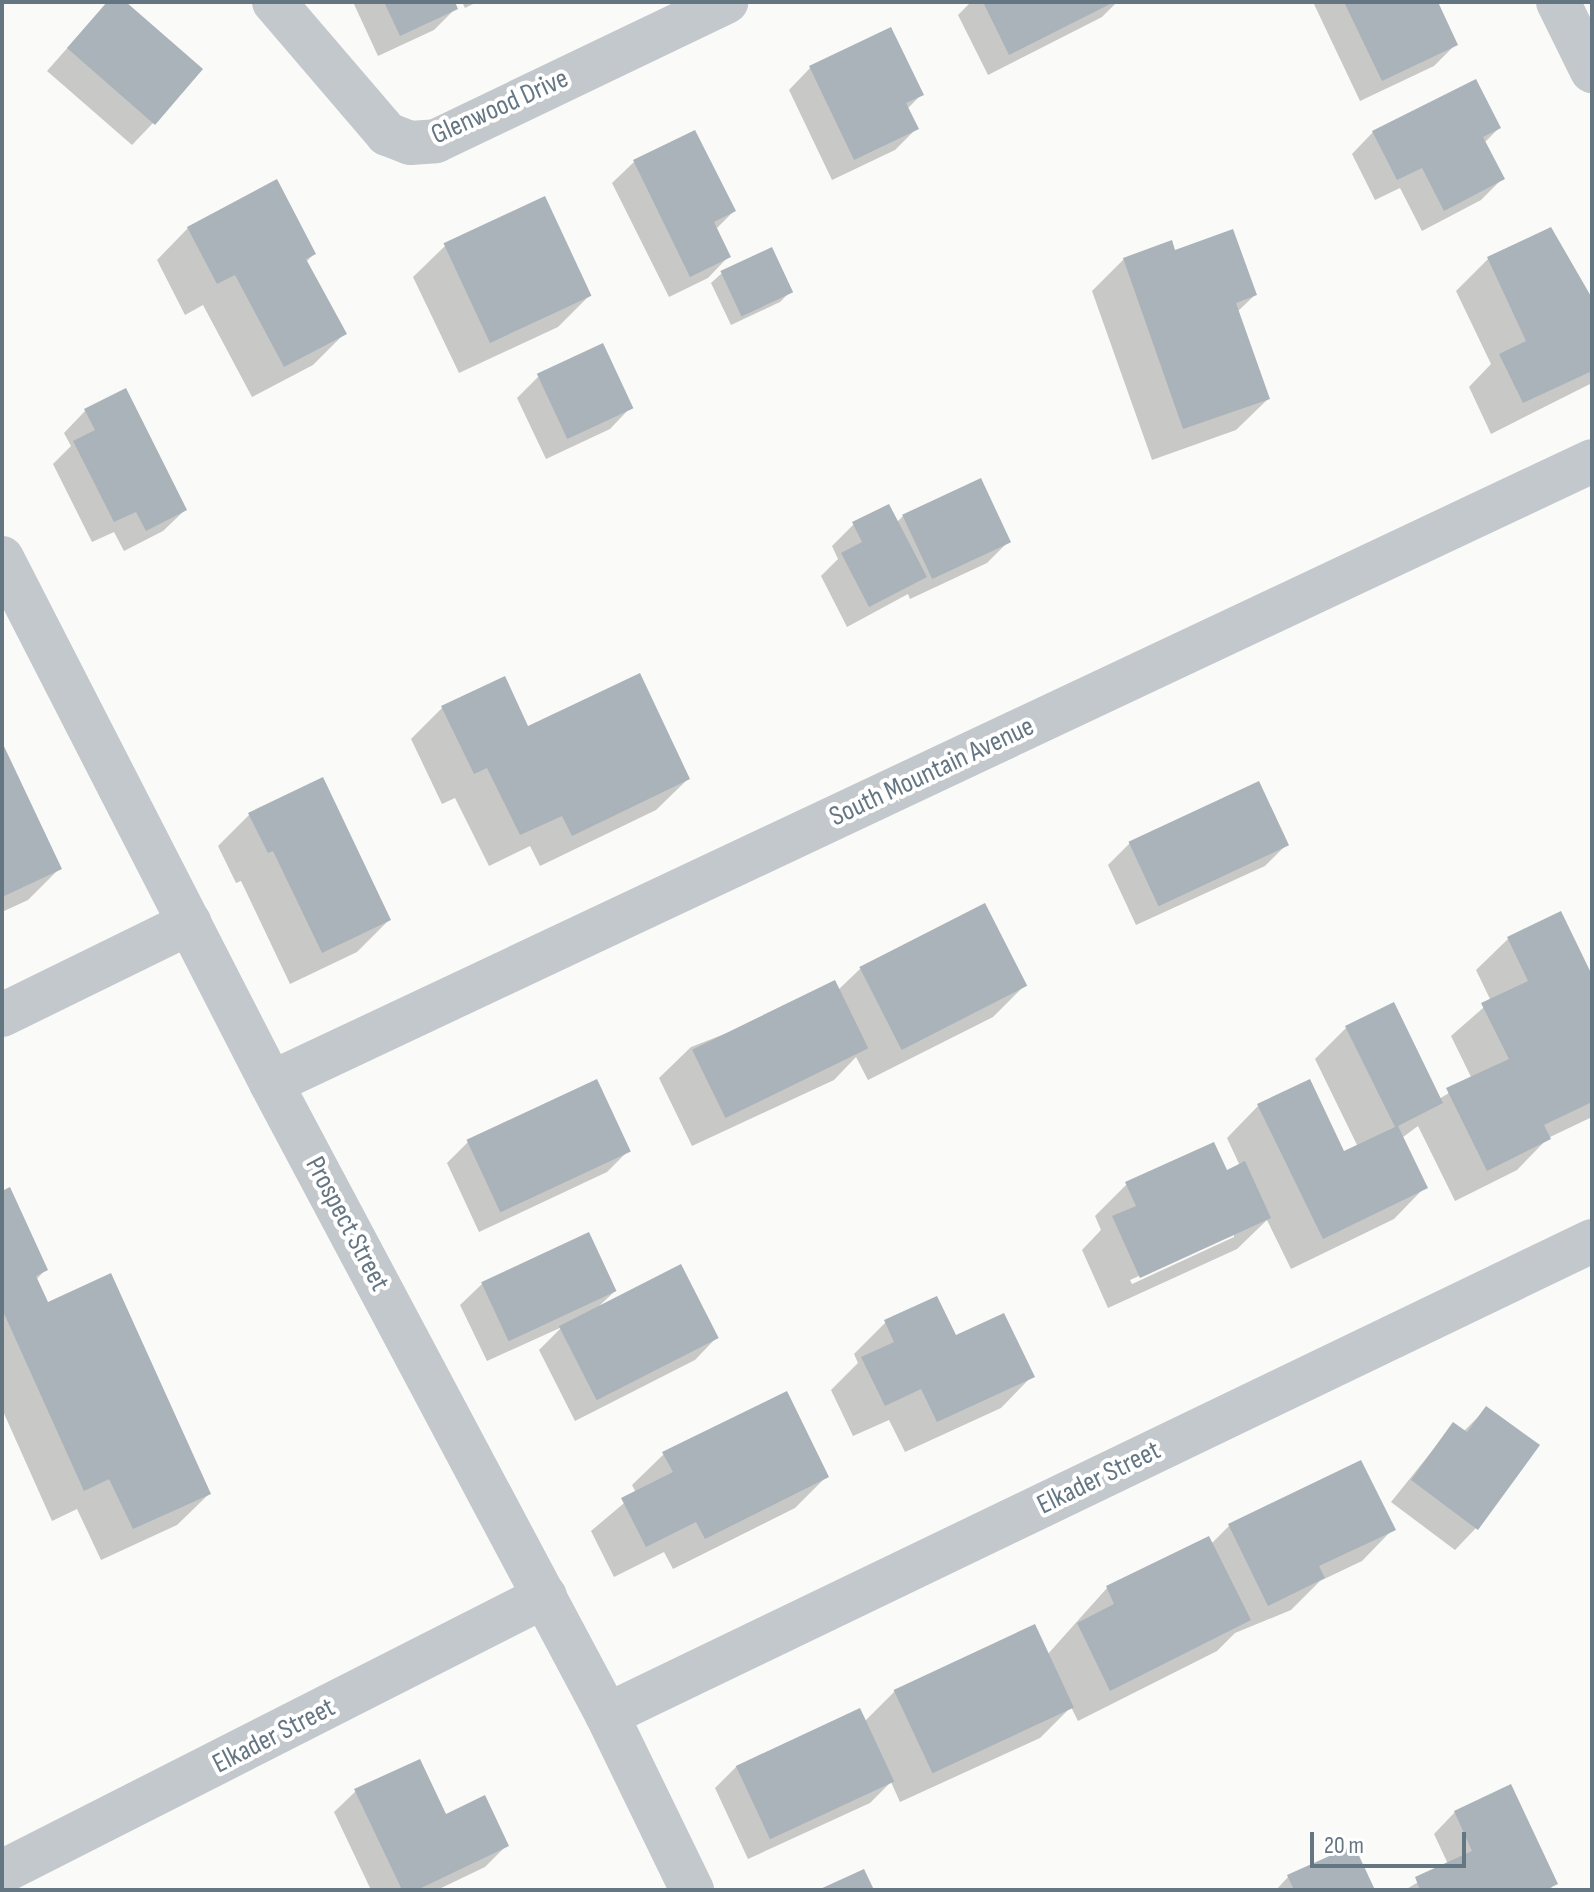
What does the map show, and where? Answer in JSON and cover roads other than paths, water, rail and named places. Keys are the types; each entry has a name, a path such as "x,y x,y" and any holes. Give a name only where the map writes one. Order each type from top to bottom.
{"street":[{"name":"Glenwood Drive","path":"274,2 387,134 410,143 436,141 726,2"},
{"path":"1558,2 1592,71"},
{"name":"South Mountain Avenue","path":"271,1083 1592,461"},
{"name":"Prospect Street","path":"2,558 271,1083 607,1715 692,1890"},
{"path":"2,1015 190,923"},
{"name":"Elkader Street","path":"607,1715 1592,1241"},
{"name":"Elkader Street","path":"2,1872 545,1596"}]}
